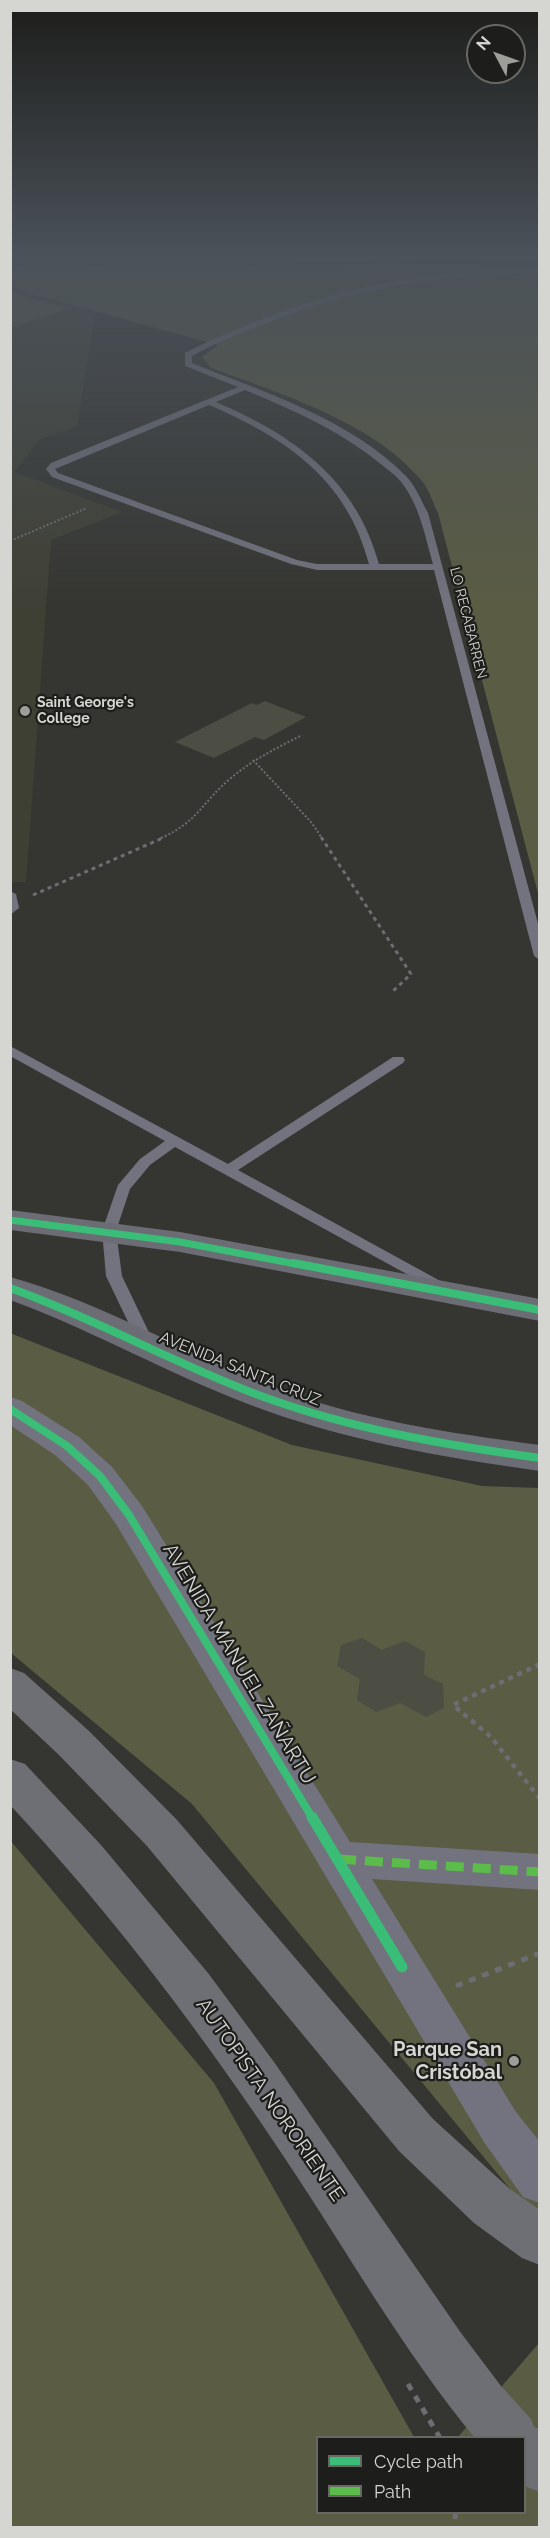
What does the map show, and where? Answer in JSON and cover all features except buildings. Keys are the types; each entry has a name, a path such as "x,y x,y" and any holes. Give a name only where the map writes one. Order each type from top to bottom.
{"highway":[{"path":"10,1684 74,1743 170,1842 416,2135 492,2206 540,2241"},
{"name":"AUTOPISTA NORORIENTE","path":"10,1776 90,1863 205,2006 287,2119 426,2328 510,2436"},
{"path":"526,2451 540,2465"}],"street":[{"path":"10,1220 109,1231 192,1244 540,1310"},
{"name":"AVENIDA SANTA CRUZ","path":"10,1288 50,1301 207,1374 294,1408 421,1441 540,1458"},
{"name":"AVENIDA MANUEL ZAÑARTU","path":"10,1409 67,1446 100,1476 129,1515 500,2127 540,2181"},
{"path":"338,1859 540,1872"}],"lane":[{"name":"LO RECABARREN","path":"214,374 293,407 339,431 375,455 405,480 424,513 540,956"},
{"path":"245,387 54,465 50,469 56,475 294,562 317,567 438,567"},
{"path":"209,402 244,416 275,433 305,454 360,519 372,548 375,568"},
{"path":"10,894 14,908 10,911"},
{"path":"10,1050 351,1236 449,1293"},
{"path":"228,1170 398,1060"},
{"name":"AVENIDA SANTA CRUZ","path":"148,1347 114,1276 109,1231 123,1188 145,1161 174,1141"}],"path":[{"path":"10,541 88,508"},
{"path":"43,891 173,833 195,818 228,780 253,760 302,735"},
{"path":"253,760 311,822 411,974 393,991"},
{"path":"540,1664 453,1705 491,1737 540,1799"},
{"path":"422,1999 540,1953"}],"shaded area":[{"name":"Saint George's College","path":"10,374 86,374 77,426 39,440 14,472 122,512 51,540 26,882 10,882"}],"green space":[{"path":"228,374 539,374 539,897 438,513 429,492 421,480 401,460 378,442 295,399"},
{"path":"10,1333 292,1445 482,1486 539,1488 539,2224 192,1804 11,1653"},
{"path":"10,1840 214,2083 413,2436 316,2436 316,2514 526,2514 526,2436 459,2436 539,2343 539,2527 11,2527"}],"marked path":[{"path":"338,1859 540,1872"}],"cycle path":[{"path":"10,1220 180,1242 540,1310"},
{"path":"10,1288 82,1316 223,1380 295,1408 416,1439 540,1458"},
{"path":"10,1409 67,1446 100,1476 129,1515 402,1967"}],"place":[{"name":"Saint George's College","path":"25,711"},
{"name":"Parque San Cristóbal","path":"514,2061"}]}
